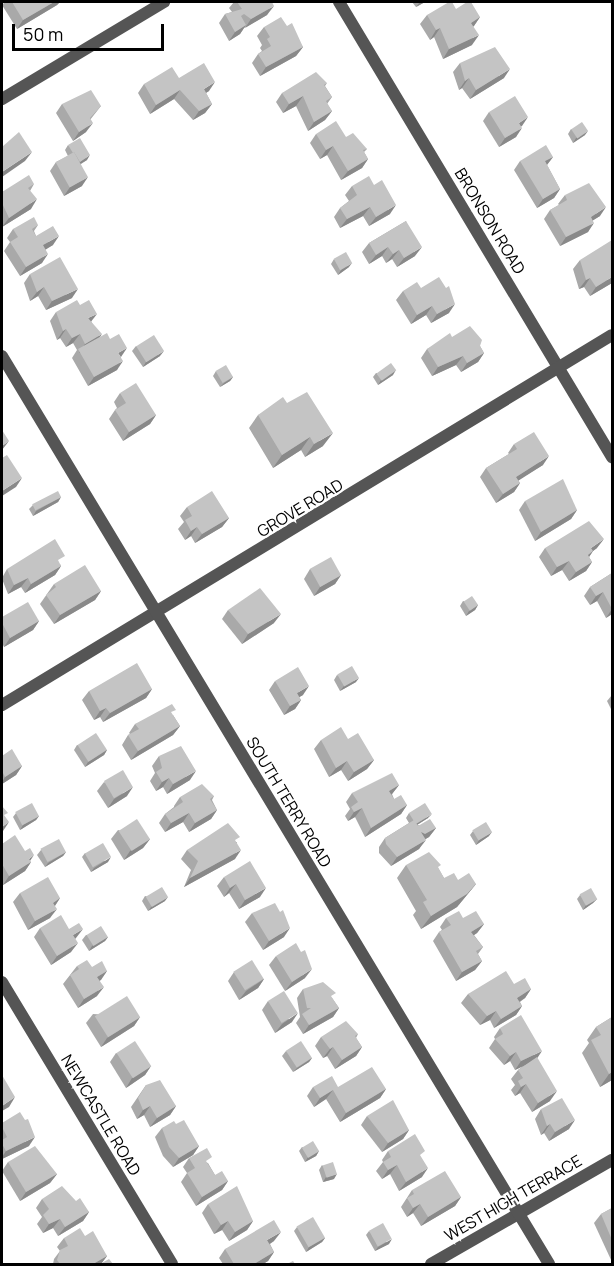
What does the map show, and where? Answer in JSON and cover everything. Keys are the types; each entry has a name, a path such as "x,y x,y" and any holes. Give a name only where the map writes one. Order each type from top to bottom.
{"street":[{"path":"2,99 164,2"},
{"name":"BRONSON ROAD","path":"339,2 612,457"},
{"name":"GROVE ROAD","path":"2,705 612,335"},
{"name":"SOUTH TERRY ROAD","path":"2,356 549,1264"},
{"name":"NEWCASTLE ROAD","path":"2,982 172,1264"},
{"name":"WEST HIGH TERRACE","path":"430,1264 612,1160"}],"building":[{"path":"12,2 54,2 23,20"},
{"path":"237,2 272,2 274,6 251,19 244,14 241,16 246,25 235,32 225,14 242,9"},
{"path":"452,2 456,9 471,2 480,17 471,23 479,35 449,49 440,28 436,30 427,15"},
{"path":"281,17 287,26 292,23 303,47 266,67 258,54 271,46 267,39 270,37 264,27"},
{"path":"495,47 510,69 476,90 469,78 465,81 460,63"},
{"path":"204,63 215,82 204,89 212,104 199,111 180,90 156,105 144,84 172,67 179,78"},
{"path":"316,72 327,83 324,85 332,97 326,101 332,111 314,122 303,96 289,104 282,93"},
{"path":"91,90 101,106 90,118 93,123 79,132 62,104"},
{"path":"515,96 528,117 519,123 522,128 505,138 489,112"},
{"path":"336,121 346,137 353,133 367,149 363,150 368,159 348,171 333,146 326,150 316,134"},
{"path":"582,122 588,131 577,138 571,129"},
{"path":"19,132 32,152 2,172 2,147"},
{"path":"80,138 90,155 80,162 68,145"},
{"path":"546,145 553,157 545,161 560,189 543,199 520,161"},
{"path":"74,152 88,177 70,188 56,162"},
{"path":"29,175 34,184 28,188 37,199 9,218 2,203 2,192"},
{"path":"369,176 374,185 382,180 396,205 376,217 370,207 347,219 340,208 357,195 352,186"},
{"path":"589,183 606,207 591,217 594,223 566,237 550,210 567,200 565,195"},
{"path":"34,217 38,225 32,229 36,236 53,226 59,236 43,245 48,254 26,267 10,242 18,237 13,229"},
{"path":"406,221 422,247 404,258 399,250 393,254 388,247 376,255 369,243"},
{"path":"612,240 612,277 596,287 590,278 586,280 580,260"},
{"path":"346,252 352,263 340,270 334,259"},
{"path":"60,257 78,289 52,301 44,287 37,292 30,274"},
{"path":"439,277 446,288 449,286 455,304 437,314 432,306 417,315 403,291 417,282 421,288"},
{"path":"77,300 80,305 89,300 97,314 88,318 102,334 85,344 80,334 72,338 66,329 63,331 56,312"},
{"path":"470,326 482,340 480,346 484,353 467,363 463,356 438,367 427,349 450,333 452,337"},
{"path":"107,333 110,339 119,334 127,348 118,353 123,361 94,377 78,349"},
{"path":"154,335 164,351 146,362 136,346"},
{"path":"391,363 396,370 382,381 376,374"},
{"path":"226,365 233,377 223,383 216,371"},
{"path":"136,383 156,415 129,432 115,410 126,403 120,393"},
{"path":"307,392 333,433 314,444 310,437 282,455 258,415 283,397 287,403"},
{"path":"2,430 9,441 2,446"},
{"path":"534,432 549,456 516,477 520,483 503,494 486,468 517,449 514,444"},
{"path":"7,455 22,478 2,491 2,458"},
{"path":"563,479 577,510 541,532 525,501"},
{"path":"58,491 61,497 35,510 32,504"},
{"path":"212,491 229,518 202,534 197,527 191,531 185,520 192,516 187,507"},
{"path":"589,521 604,539 591,548 593,551 588,555 592,562 576,572 569,561 557,567 545,548"},
{"path":"55,539 65,556 58,560 61,566 31,584 28,578 14,585 7,569"},
{"path":"331,557 341,575 320,587 310,569"},
{"path":"85,565 101,591 60,615 46,595 56,587 54,584"},
{"path":"612,573 612,609 603,592 596,596 590,587"},
{"path":"260,588 281,614 248,634 228,610"},
{"path":"472,596 478,605 470,611 464,602"},
{"path":"28,602 39,621 10,638 2,623 2,617"},
{"path":"137,663 152,689 110,713 106,708 100,711 89,691"},
{"path":"352,666 359,678 344,687 337,674"},
{"path":"298,667 309,686 297,693 301,700 290,706 275,681"},
{"path":"172,704 176,710 171,712 180,726 138,751 128,735 139,729 135,724"},
{"path":"341,727 348,739 358,733 374,760 354,772 347,761 336,768 321,740"},
{"path":"96,733 107,750 88,762 78,745"},
{"path":"181,746 196,771 173,784 169,778 162,782 156,772 162,768 159,756"},
{"path":"12,749 22,766 5,777 2,774 2,756"},
{"path":"123,770 133,787 114,798 104,781"},
{"path":"392,773 399,785 389,791 394,799 401,795 407,805 371,828 362,808 354,812 351,807 358,802 352,793"},
{"path":"202,784 214,796 210,799 217,810 195,823 189,813 171,823 165,814 183,802 180,797"},
{"path":"32,803 39,816 22,825 15,812"},
{"path":"425,803 432,814 416,824 409,813"},
{"path":"2,806 8,813 4,815 9,822 2,827"},
{"path":"137,819 150,839 132,851 119,831"},
{"path":"430,819 436,828 425,834 421,832 426,840 397,857 386,844 385,838 414,820 418,826"},
{"path":"486,822 492,832 478,841 472,830"},
{"path":"228,823 240,837 235,840 241,850 190,878 198,861 187,850"},
{"path":"15,835 25,851 30,848 34,855 29,859 31,862 9,876 2,864 2,844"},
{"path":"59,839 66,852 48,862 40,849"},
{"path":"103,843 111,857 93,867 85,854"},
{"path":"429,852 441,865 438,867 444,878 454,873 458,880 469,873 476,884 467,894 431,916 423,902 427,900 406,865"},
{"path":"250,861 266,888 245,900 236,884 230,888 224,877"},
{"path":"48,877 60,898 53,903 57,909 35,921 20,893"},
{"path":"162,887 168,897 152,907 146,897"},
{"path":"591,888 597,899 586,906 580,894"},
{"path":"275,903 280,912 283,910 290,928 269,941 252,913"},
{"path":"459,911 463,918 476,911 484,924 471,932 483,947 476,951 482,961 462,972 439,932 451,925 446,918"},
{"path":"61,915 69,929 79,923 83,929 73,935 78,943 57,956 40,928"},
{"path":"101,926 108,937 93,946 87,935"},
{"path":"296,943 301,952 305,950 312,969 292,982 276,956"},
{"path":"87,960 92,967 102,961 107,971 97,977 104,987 84,999 70,975 79,969 77,966"},
{"path":"252,960 264,979 245,990 233,972"},
{"path":"506,971 514,984 525,978 531,989 517,998 522,1006 501,1019 496,1011 487,1016 468,994"},
{"path":"323,982 336,993 331,996 339,1008 309,1025 302,1014 311,1008 307,1008 303,989"},
{"path":"284,991 298,1013 282,1023 268,1001"},
{"path":"127,996 140,1017 108,1037 95,1016"},
{"path":"521,1015 542,1051 521,1061 516,1052 510,1056 495,1039 503,1034 500,1028"},
{"path":"612,1017 612,1072 609,1074 591,1040 601,1035 596,1027"},
{"path":"346,1021 358,1034 355,1036 362,1047 342,1060 333,1047 330,1049 321,1037"},
{"path":"135,1041 151,1066 133,1078 117,1053"},
{"path":"301,1041 312,1058 297,1068 286,1051"},
{"path":"537,1057 557,1091 538,1103 526,1084 521,1087 518,1081 523,1078 518,1070"},
{"path":"372,1067 386,1089 346,1113 333,1090 320,1098 313,1087 332,1076 338,1087"},
{"path":"2,1075 15,1097 2,1106"},
{"path":"160,1080 176,1106 157,1118 150,1106 143,1110 138,1098 146,1085"},
{"path":"562,1098 575,1120 555,1132 550,1124 547,1126 541,1109"},
{"path":"393,1100 409,1130 388,1143 367,1116"},
{"path":"20,1112 25,1120 28,1119 35,1137 6,1151 2,1140 7,1137 2,1123"},
{"path":"184,1120 199,1146 179,1158 169,1147 162,1128 174,1121 176,1124"},
{"path":"415,1134 425,1151 420,1155 428,1168 406,1182 397,1165 388,1170 383,1162 391,1157 388,1151"},
{"path":"313,1141 319,1151 308,1158 302,1148"},
{"path":"35,1146 57,1174 26,1192 8,1162"},
{"path":"207,1148 212,1157 206,1161 215,1175 222,1171 228,1181 202,1197 187,1173 195,1168 189,1158"},
{"path":"333,1162 337,1174 327,1178 323,1165"},
{"path":"445,1171 461,1197 428,1217 420,1204 413,1208 407,1198 414,1194 412,1190"},
{"path":"62,1186 76,1201 80,1198 89,1212 65,1227 60,1219 49,1224 43,1215 49,1209 42,1199"},
{"path":"237,1186 253,1221 235,1232 228,1221 221,1225 208,1204"},
{"path":"612,1208 612,1240 601,1214"},
{"path":"313,1217 325,1238 309,1247 297,1226"},
{"path":"274,1220 281,1232 267,1240 274,1252 254,1264 234,1264 225,1249"},
{"path":"383,1223 392,1239 378,1247 369,1231"},
{"path":"80,1228 85,1236 93,1231 107,1256 93,1264 60,1264 57,1260 60,1250 68,1246 64,1238"},
{"path":"109,1259 113,1264 100,1264"}]}
